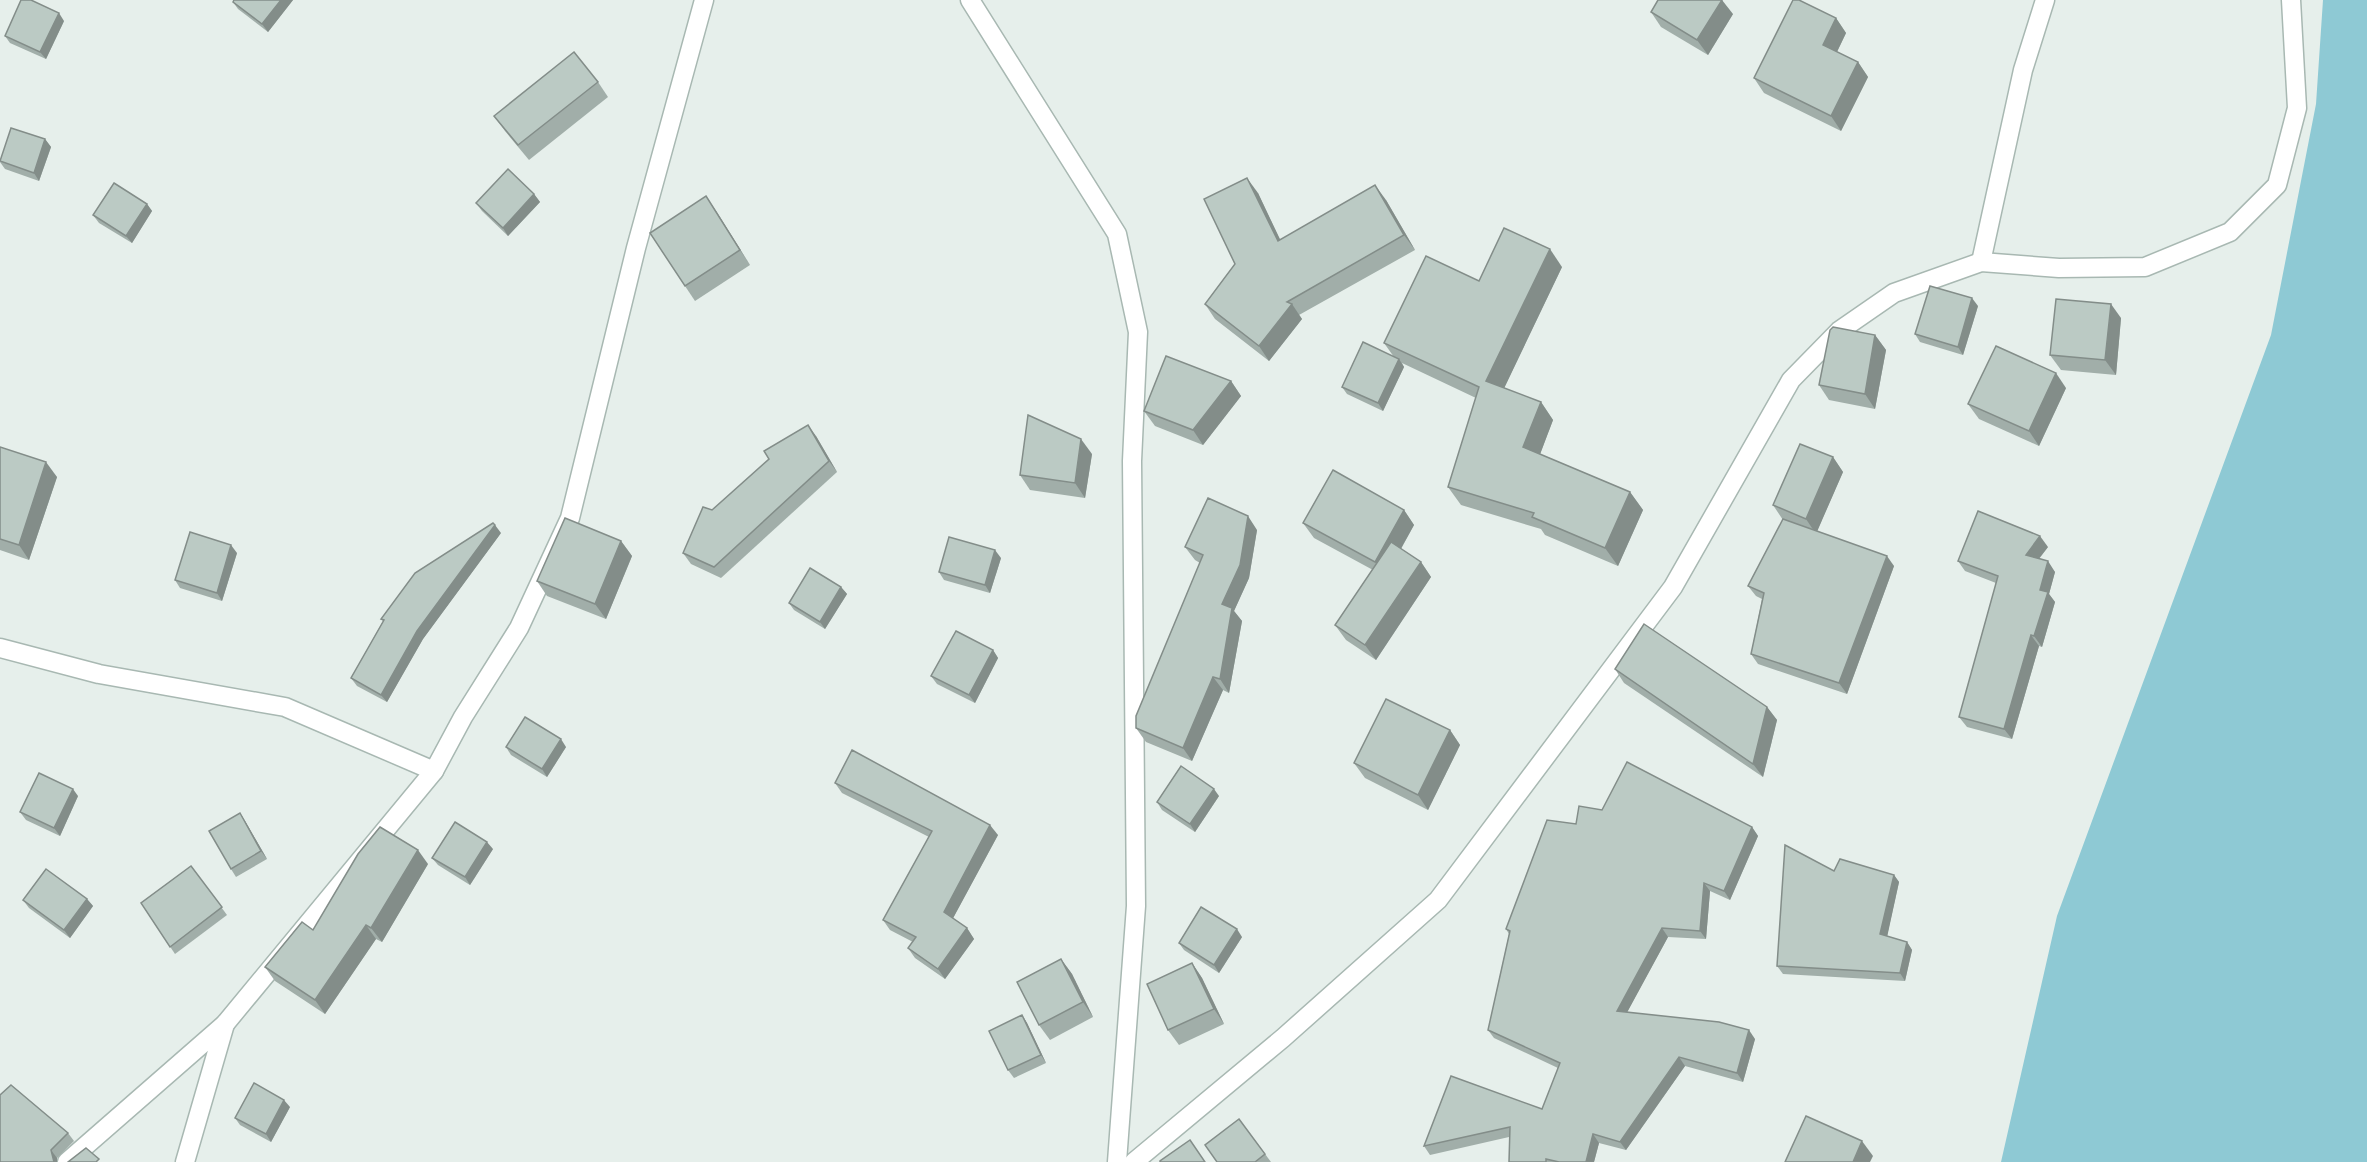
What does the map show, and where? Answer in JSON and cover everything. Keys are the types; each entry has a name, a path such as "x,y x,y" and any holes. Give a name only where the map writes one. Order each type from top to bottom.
{"street":[{"path":"67,1162 225,1024 434,771 463,717 519,628 570,518 636,248 704,0"},
{"path":"970,0 1117,234 1138,332 1132,461 1136,906 1117,1162"},
{"path":"1981,262 2023,70 2044,0"},
{"path":"1134,1162 1283,1038 1438,900 1673,587 1791,380 1839,331 1894,293 1981,262 2059,268 2145,267 2230,232 2277,185 2297,108 2291,0"},
{"path":"0,648 99,674 285,707 434,771"},
{"path":"185,1162 225,1024"}],"water":[{"path":"2323,0 2367,0 2367,1162 2001,1162 2057,916 2271,335 2316,104"}],"building":[{"path":"21,0 31,0 59,13 40,52 5,36"},
{"path":"234,0 281,0 262,24 233,2"},
{"path":"1658,0 1722,0 1697,40 1651,12"},
{"path":"1793,0 1799,0 1836,18 1823,45 1858,62 1831,116 1754,78"},
{"path":"574,52 598,82 518,145 494,116"},
{"path":"11,128 45,139 34,173 0,161"},
{"path":"508,169 534,194 503,228 476,203"},
{"path":"1247,178 1278,241 1375,185 1404,235 1287,302 1292,304 1259,346 1205,304 1235,264 1204,199"},
{"path":"114,183 147,204 126,236 93,215"},
{"path":"706,196 740,250 685,286 650,233"},
{"path":"1504,228 1550,249 1486,381 1541,402 1523,447 1630,492 1605,548 1532,517 1534,513 1448,487 1479,387 1384,343 1426,256 1479,281"},
{"path":"1930,286 1972,298 1958,347 1915,334"},
{"path":"2056,299 2111,304 2105,360 2050,355"},
{"path":"1833,327 1875,335 1865,394 1819,385 1830,330"},
{"path":"1363,342 1399,359 1378,403 1342,387"},
{"path":"1996,346 2056,373 2029,431 1968,404"},
{"path":"1166,356 1231,381 1193,430 1144,411"},
{"path":"1028,415 1081,439 1075,483 1020,475"},
{"path":"808,425 829,461 714,567 683,553 703,507 712,510 769,459 764,451"},
{"path":"1800,444 1833,457 1806,519 1773,505"},
{"path":"0,447 46,462 19,545 0,539"},
{"path":"1333,470 1404,510 1375,562 1303,523"},
{"path":"1208,498 1248,516 1240,565 1222,604 1232,608 1220,679 1213,677 1183,748 1136,728 1136,716 1203,555 1185,547"},
{"path":"1978,511 2040,536 2026,555 2048,561 2040,590 2048,592 2034,636 2031,635 2004,729 1959,717 1998,576 1958,561"},
{"path":"565,518 621,541 595,604 537,581"},
{"path":"1783,519 1887,556 1839,683 1751,654 1764,593 1748,586"},
{"path":"493,523 495,525 417,631 381,695 351,678 384,620 381,619 415,573"},
{"path":"190,532 231,545 217,593 175,580"},
{"path":"949,537 995,550 985,585 939,572"},
{"path":"1391,542 1421,562 1365,645 1335,625"},
{"path":"810,568 841,587 820,622 789,603"},
{"path":"1644,624 1767,707 1753,764 1615,669"},
{"path":"956,631 993,650 969,695 931,676"},
{"path":"1386,699 1450,730 1418,795 1354,763"},
{"path":"525,717 561,739 542,769 506,747"},
{"path":"852,750 990,825 944,912 967,928 938,969 908,948 916,937 883,920 932,831 835,783"},
{"path":"1627,762 1752,827 1724,891 1704,883 1700,931 1662,928 1617,1011 1719,1022 1749,1030 1737,1073 1679,1057 1620,1142 1593,1134 1586,1162 1559,1162 1546,1159 1546,1162 1509,1162 1510,1127 1424,1146 1451,1076 1542,1109 1560,1063 1488,1030 1510,931 1506,929 1547,820 1576,824 1579,806 1602,810"},
{"path":"1181,766 1214,789 1190,824 1157,802"},
{"path":"39,773 73,789 54,828 20,812"},
{"path":"240,813 261,851 231,869 209,831"},
{"path":"455,822 487,842 465,877 432,858"},
{"path":"380,827 418,850 371,928 366,925 315,1000 265,967 302,922 313,930 358,854"},
{"path":"1785,845 1834,871 1840,859 1894,875 1880,934 1907,942 1900,973 1777,966"},
{"path":"191,866 222,907 170,947 141,903"},
{"path":"46,869 87,899 64,930 23,900"},
{"path":"1201,907 1237,929 1214,965 1179,943"},
{"path":"1061,959 1083,1002 1039,1025 1017,982"},
{"path":"1192,963 1214,1009 1168,1030 1147,984"},
{"path":"1022,1015 1041,1055 1008,1070 989,1031"},
{"path":"254,1083 284,1100 266,1134 235,1118"},
{"path":"11,1085 68,1133 51,1150 54,1162 0,1162 0,1095"},
{"path":"1806,1116 1862,1141 1853,1162 1785,1162"},
{"path":"1239,1119 1265,1154 1255,1162 1217,1162 1205,1145"},
{"path":"1190,1140 1205,1162 1160,1162 1160,1161"},
{"path":"86,1148 99,1159 96,1162 68,1162"}]}
